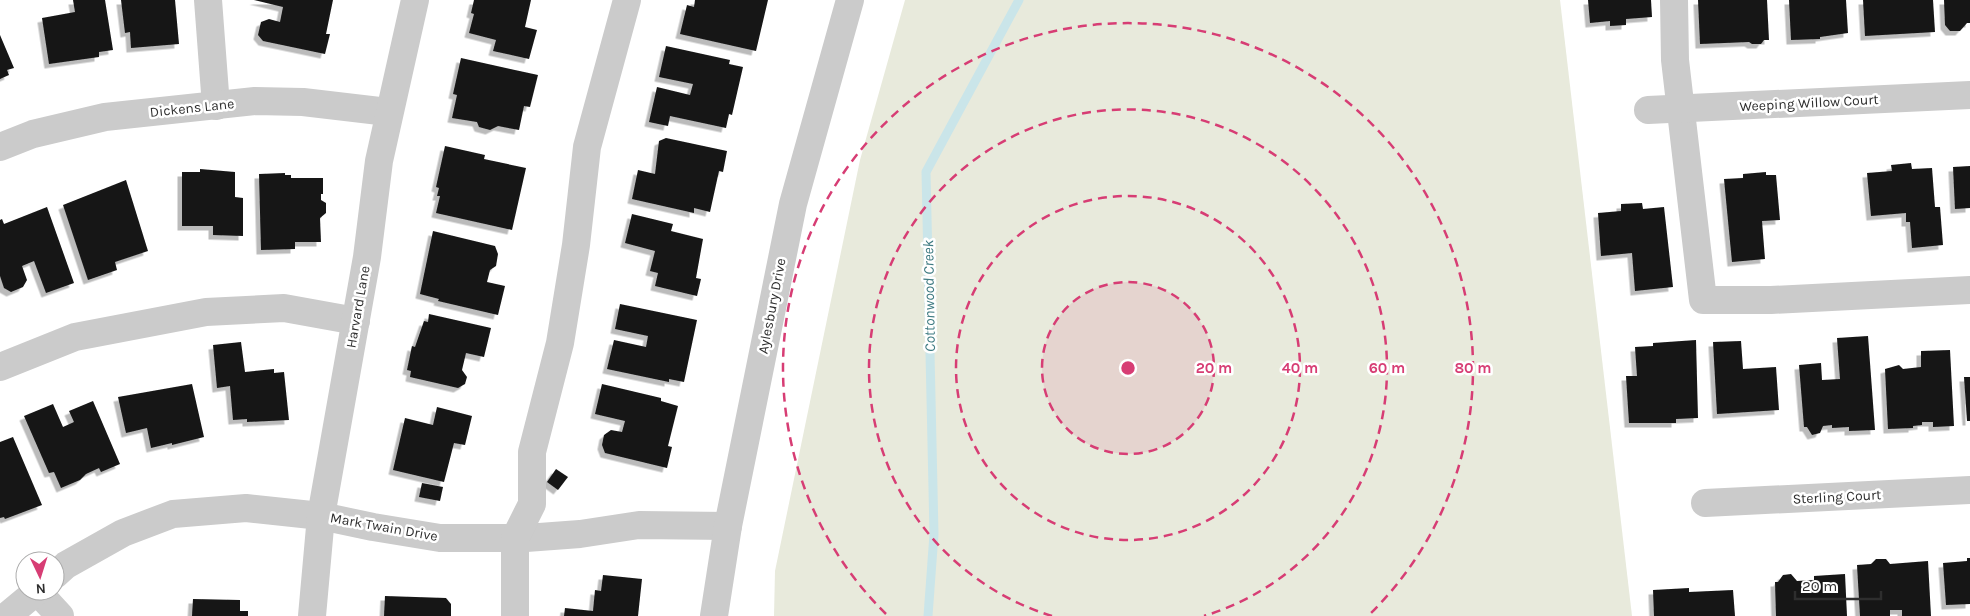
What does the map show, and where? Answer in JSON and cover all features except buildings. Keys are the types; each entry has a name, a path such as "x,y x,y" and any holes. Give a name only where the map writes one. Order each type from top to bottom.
{"street":[{"path":"208,0 216,106"},
{"name":"Harvard Lane","path":"312,616 321,516 356,321 388,112 415,0"},
{"path":"515,616 515,538 532,504 532,452 560,343 576,245 587,147 627,0"},
{"name":"Aylesbury Drive","path":"714,616 728,526 792,204 850,0"},
{"path":"1674,0 1675,60 1683,109 1703,300 1771,300 1970,290"},
{"name":"Weeping Willow Court","path":"1648,110 1970,95"},
{"name":"Dickens Lane","path":"0,147 33,134 105,117 255,102 303,102 388,112"},
{"path":"0,367 74,337 206,312 284,308 356,321"},
{"name":"Sterling Court","path":"1705,503 1970,490"},
{"name":"Mark Twain Drive","path":"65,566 123,533 173,514 246,508 321,516 440,538 515,538 580,534 640,524 728,526"},
{"path":"7,616 25,601"},
{"path":"46,601 60,616"}],"shaded area":[{"path":"905,0 1560,0 1632,616 774,616 775,571 860,160"}],"waterway":[{"name":"Cottonwood Creek","path":"928,616 934,534 926,172 1019,0"}]}
